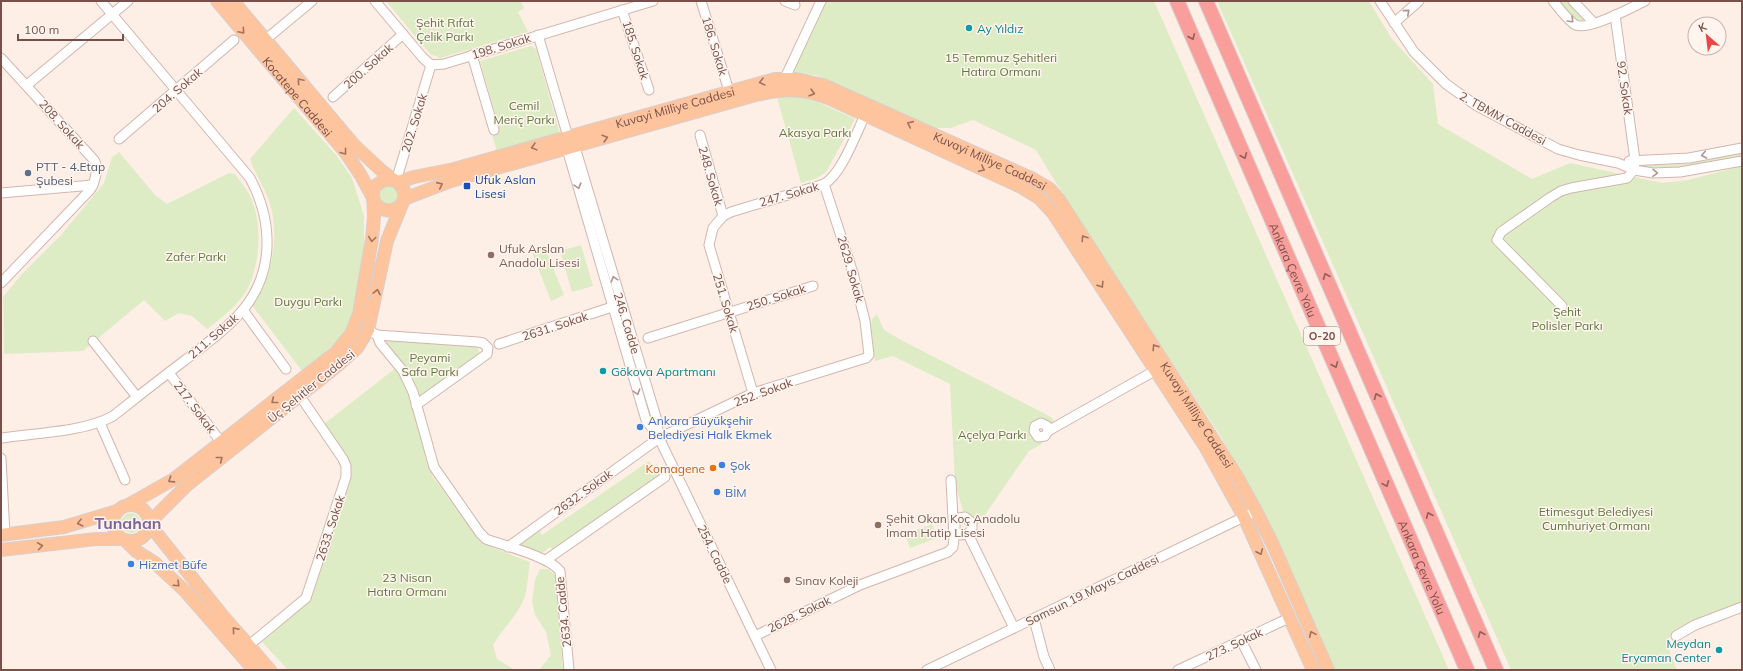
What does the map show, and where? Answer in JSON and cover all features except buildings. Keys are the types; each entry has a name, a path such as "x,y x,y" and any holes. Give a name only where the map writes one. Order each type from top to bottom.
{"highway":[{"name":"Ankara Çevre Yolu","path":"1176,1 1467,670"},
{"name":"O-20","path":"1206,1 1496,670"}],"main road":[{"name":"Kocatepe Caddesi","path":"217,1 346,154 360,174 373,198"},
{"name":"Kocatepe Caddesi","path":"233,1 354,145 383,172 396,181"},
{"name":"Kuvayi Milliye Caddesi","path":"403,202 451,181 569,140 729,91 775,79 785,78 809,81 823,85 961,153 1021,186 1044,202 1090,268 1206,448 1244,517 1313,670"},
{"name":"Kuvayi Milliye Caddesi","path":"396,181 454,169 780,90 800,90 814,93 865,116 1033,179 1050,189 1060,201 1220,448 1256,511 1328,670"},
{"path":"384,180 396,181 404,190 403,202 399,208 389,211 380,208 373,198 373,190 379,182 384,180"},
{"name":"Üç Şehitler Caddesi","path":"128,505 174,479 335,352 351,334 359,314 371,247 374,217 373,198"},
{"name":"Üç Şehitler Caddesi","path":"149,523 187,485 337,366 373,333 387,241 403,202"},
{"path":"3,535 64,527 117,512 128,505 140,507 145,511 149,523 248,646 270,670"},
{"path":"117,512 113,523 114,529 123,540 136,552 155,563 185,591 254,670"},
{"path":"1,550 96,539 138,541 147,533 149,523"}],"street":[{"name":"211. Sokak","path":"1,438 100,423 113,416 224,330 242,310 260,281 266,260 268,240 265,217 258,194 241,167 101,1"},
{"path":"26,85 128,1"},
{"path":"265,40 312,1"},
{"path":"375,1 431,65"},
{"name":"198. Sokak","path":"431,65 444,64 653,1"},
{"name":"186. Sokak","path":"701,1 729,91"},
{"path":"785,1 795,5"},
{"path":"785,78 821,1"},
{"path":"1394,23 1419,1"},
{"path":"1553,1 1574,25 1583,27 1615,15 1645,1"},
{"path":"1573,1 1594,23"},
{"name":"2. TBMM Caddesi","path":"1384,3 1394,23 1414,52 1456,92 1477,106 1558,149 1618,163 1634,170 1653,173 1680,172 1742,161"},
{"name":"185. Sokak","path":"622,10 649,90"},
{"name":"92. Sokak","path":"1615,15 1635,160 1634,170"},
{"name":"200. Sokak","path":"333,97 403,34"},
{"path":"538,35 569,140"},
{"name":"204. Sokak","path":"119,139 234,40"},
{"path":"472,55 494,130"},
{"name":"208. Sokak","path":"1,58 96,162 93,185"},
{"name":"202. Sokak","path":"396,181 431,65"},
{"name":"247. Sokak","path":"723,216 741,208 824,184 834,178 865,116"},
{"name":"248. Sokak","path":"700,135 723,216"},
{"name":"246. Cadde","path":"569,140 612,307 646,420 659,438"},
{"name":"246. Cadde","path":"569,140 656,417 659,438"},
{"name":"2. TBMM Caddesi","path":"1618,163 1635,160 1689,158 1742,148"},
{"path":"1562,306 1497,240 1499,234 1561,191 1627,178 1634,170"},
{"name":"2629. Sokak","path":"824,184 854,273 865,321 869,355"},
{"path":"1,193 93,185"},
{"path":"1,283 87,194 93,185"},
{"name":"251. Sokak","path":"723,216 713,228 709,245 753,393"},
{"name":"250. Sokak","path":"648,338 813,286"},
{"name":"2631. Sokak","path":"499,344 612,307"},
{"path":"242,310 286,369"},
{"path":"373,333 478,342 483,343 488,348 487,354 416,405"},
{"path":"373,333 403,371 413,392 430,456 439,477 483,536 546,560 665,477"},
{"path":"93,341 138,397"},
{"name":"252. Sokak","path":"659,438 753,393 866,358 869,355"},
{"path":"1048,431 1156,370"},
{"name":"217. Sokak","path":"169,373 221,442"},
{"name":"2633. Sokak","path":"248,646 306,598 346,477 346,466 343,459 300,396"},
{"path":"100,423 125,480"},
{"name":"2632. Sokak","path":"508,546 659,438"},
{"name":"254. Cadde","path":"659,438 771,670"},
{"path":"1,458 3,535"},
{"path":"951,480 954,525 957,533 962,536 968,534 973,526 968,518 959,518 954,525"},
{"name":"Samsun 19 Mayıs Caddesi","path":"928,670 1256,511"},
{"name":"2628. Sokak","path":"755,636 860,585 948,552 953,546 954,525"},
{"path":"968,534 1014,628"},
{"name":"2634. Cadde","path":"546,560 555,566 561,574 569,670"},
{"path":"1676,636 1696,625 1742,607"},
{"path":"1034,618 1044,657 1050,670"},
{"name":"273. Sokak","path":"1178,670 1290,618"},
{"path":"1241,640 1256,670"}],"green space":[{"name":"Şehit Rıfat Çelik Parkı","path":"386,1 521,1 524,8 518,12 528,32 440,58 430,54"},
{"name":"15 Temmuz Şehitleri Hatıra Ormanı","path":"826,1 1154,1 1449,670 1334,670 1261,509 1221,437 1083,227 1036,150 973,120 951,128 935,128 816,75 795,74 793,68"},
{"name":"Etimesgut Belediyesi Cumhuriyet Ormanı","path":"1217,1 1369,1 1392,39 1433,84 1438,124 1532,179 1570,163 1662,183 1688,180 1742,166 1742,604 1687,624 1677,629 1670,636 1668,643 1670,653 1677,670 1511,670"},
{"path":"1555,1 1570,1 1583,20 1579,23"},
{"name":"Cemil Meriç Parkı","path":"531,46 536,49 560,134 497,152 492,135 499,127 480,61"},
{"name":"Akasya Parkı","path":"790,95 811,99 855,119 826,172 817,178 801,183 777,97"},
{"name":"Duygu Parkı","path":"294,108 337,156 352,178 364,216 364,247 352,321 340,337 321,356 302,371 251,304 259,293 270,267 273,252 274,222 265,191 250,159"},
{"name":"Zafer Parkı","path":"119,152 155,195 167,204 229,173 235,174 248,192 253,202 258,227 258,253 256,265 248,288 224,316 207,329 192,316 179,313 165,321 144,300 83,351 4,354 3,297 22,274 61,235 104,183 112,157"},
{"path":"1742,153 1742,157 1684,167 1639,167 1640,165 1686,164"},
{"path":"389,183 398,189 398,199 389,205 380,201 378,191"},
{"path":"544,245 564,295 551,301 531,250"},
{"path":"581,245 593,286 572,292 560,251"},
{"name":"Açelya Parkı","path":"877,314 884,330 1051,417 1055,422 1053,424 1046,420 1037,422 1042,444 1029,451 978,525 975,526 964,514 955,483 950,384 893,356 875,361 871,325 872,319"},
{"name":"Peyami Safa Parkı","path":"388,339 476,344 480,354 420,397 409,372 385,342"},
{"name":"23 Nisan Hatıra Ormanı","path":"397,367 411,394 426,459 433,477 484,544 530,562 526,592 522,603 493,645 497,659 515,670 288,670 262,642 311,600 350,482 349,462 324,424"},
{"path":"649,461 653,467 657,464 663,473 553,550 550,547 541,554 521,546 520,544 522,542 539,530 542,535"},
{"path":"131,513 138,516 141,523 138,530 131,533 124,530 121,523 124,516"},
{"path":"932,524 937,538 910,548 905,534"},
{"path":"540,569 548,569 555,575 563,670 536,670 540,669 551,655 546,632 535,615 532,601 535,580"}],"place":[{"name":"Ay Yıldız","path":"969,28"},
{"name":"PTT - 4.Etap Şubesi","path":"28,173"},
{"name":"Ufuk Aslan Lisesi","path":"467,186"},
{"name":"Ufuk Arslan Anadolu Lisesi","path":"491,255"},
{"name":"Gökova Apartmanı","path":"603,371"},
{"name":"Ankara Büyükşehir Belediyesi Halk Ekmek","path":"640,427"},
{"name":"Şok","path":"722,465"},
{"name":"Komagene","path":"713,468"},
{"name":"BİM","path":"717,492"},
{"name":"Şehit Okan Koç Anadolu İmam Hatip Lisesi","path":"878,525"},
{"name":"Hizmet Büfe","path":"131,564"},
{"name":"Sınav Koleji","path":"787,580"},
{"name":"Meydan Eryaman Center","path":"1719,650"}],"district":[{"name":"Tunahan","path":"128,523"}],"park label":[{"name":"Şehit Polisler Parkı","path":"1567,318"}]}
